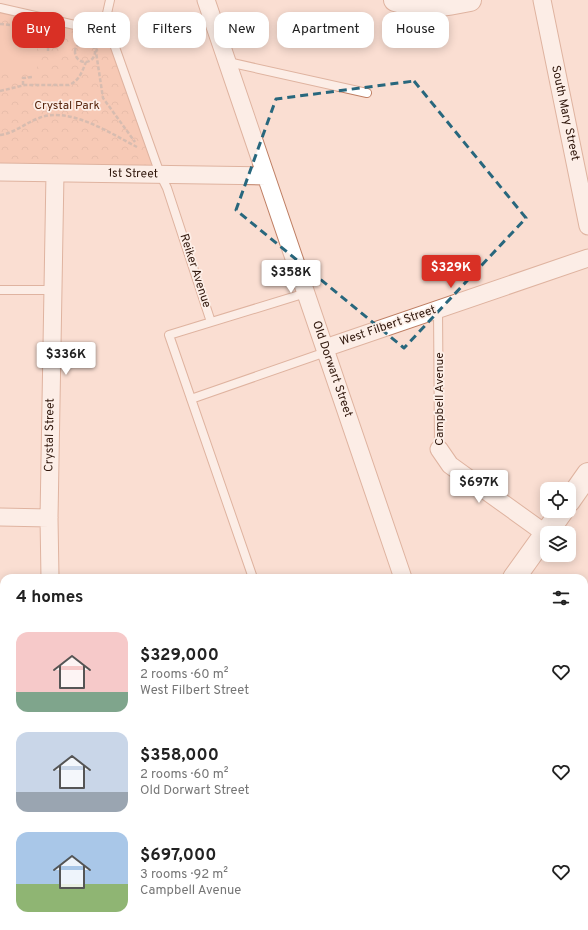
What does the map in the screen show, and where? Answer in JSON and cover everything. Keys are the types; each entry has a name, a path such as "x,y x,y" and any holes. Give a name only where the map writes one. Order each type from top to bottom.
{"main road":[{"path":"395,0 416,6 434,7 470,0"},
{"path":"576,491 588,474"},
{"path":"517,574 540,542"}],"street":[{"name":"Old Dorwart Street","path":"206,0 402,574"},
{"name":"South Mary Street","path":"542,0 586,208 588,226"},
{"name":"1st Street","path":"0,172 266,176"},
{"name":"Crystal Street","path":"54,574 49,518 55,173"},
{"name":"West Filbert Street","path":"326,350 438,308 588,258"},
{"name":"Campbell Avenue","path":"439,449 450,465 540,530"},
{"path":"0,517 49,518"}],"lane":[{"path":"107,12 110,0"},
{"path":"0,8 73,25"},
{"name":"Reiker Avenue","path":"116,48 160,174 169,195 211,322 169,335 252,574"},
{"path":"228,62 367,93"},
{"path":"0,290 52,290"},
{"path":"211,322 306,292"},
{"name":"Campbell Avenue","path":"438,308 439,449"},
{"path":"191,399 326,350"}],"path":[{"path":"0,135 11,132 38,118 57,114 92,124 139,148 103,98 96,52 94,46 88,42 78,45 75,50 76,57 81,62 94,59 96,52 97,48"},
{"path":"0,91 23,85 69,85 78,78 86,62"},
{"path":"23,85 23,78 32,77"}],"highlighted area":[{"path":"414,81 526,218 404,348 236,210 276,99"}],"green space":[{"name":"Crystal Park","path":"0,8 18,12 12,12 12,48 65,48 65,23 73,25 73,48 115,48 160,174 0,172"},
{"path":"0,25 12,25 12,48 37,48 37,74 0,74"}]}
